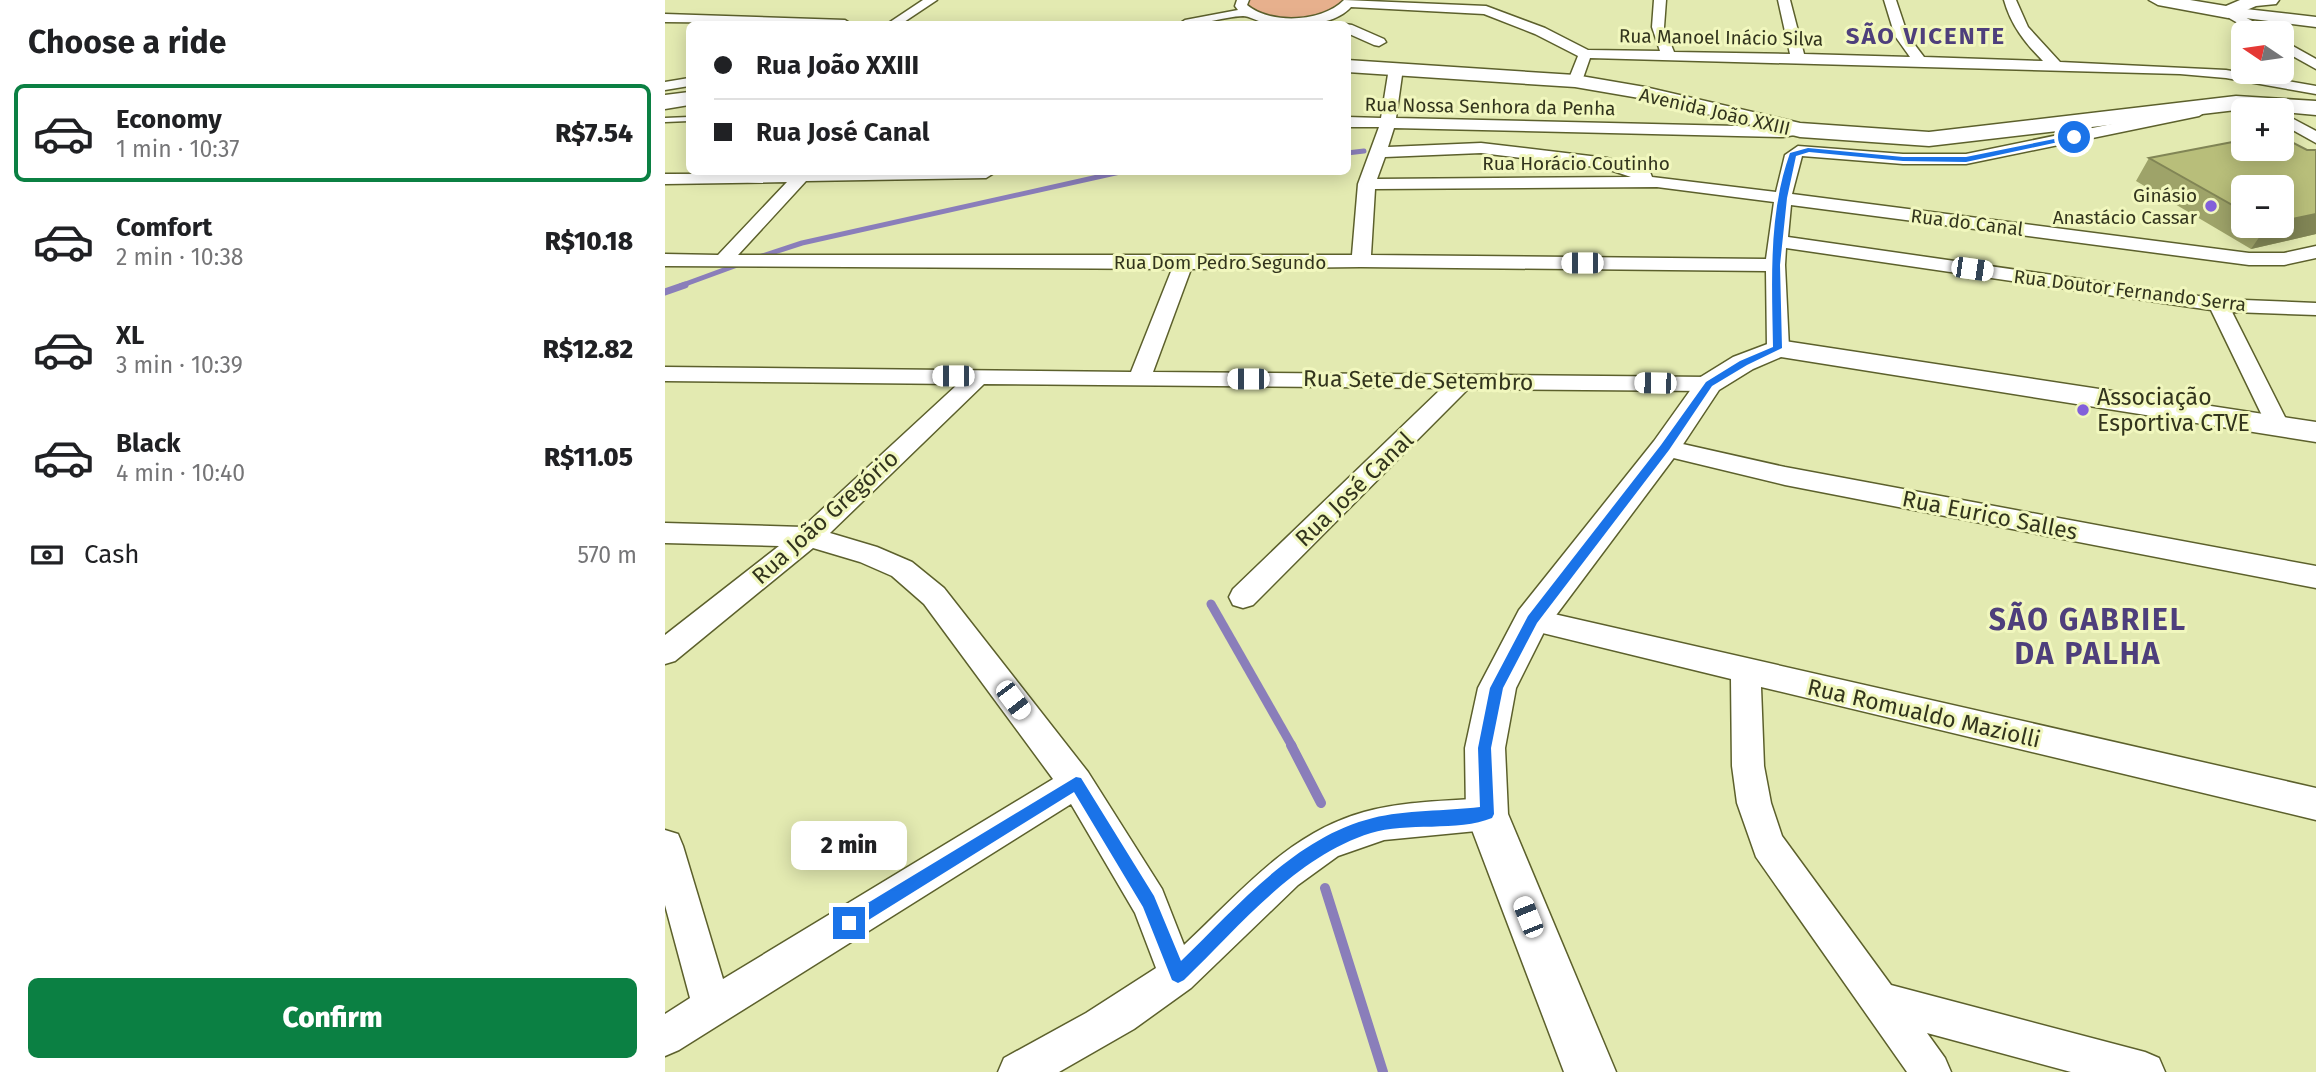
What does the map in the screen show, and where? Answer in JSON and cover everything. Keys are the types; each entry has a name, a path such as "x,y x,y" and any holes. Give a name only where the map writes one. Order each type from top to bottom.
{"main road":[{"path":"2158,0 2228,12 2253,1 2270,0"},
{"name":"Avenida João XXIII","path":"1351,66 1575,81 1645,93 1800,130 1929,139 2231,108"},
{"path":"665,102 686,99"},
{"name":"Avenida João XXIII","path":"2294,107 2316,108"}],"street":[{"path":"898,21 931,0"},
{"path":"1660,0 1658,27 1668,55"},
{"path":"1784,0 1798,58"},
{"path":"1890,0 1902,36 1920,61"},
{"path":"2010,0 2014,16 2024,34 2056,66"},
{"path":"1195,21 1244,6 1269,20 1323,17 1345,8 1350,2 1491,5 1585,54 1575,81"},
{"path":"2228,12 2316,22"},
{"path":"2228,12 2243,21"},
{"path":"1323,17 1333,21"},
{"path":"665,18 755,21"},
{"path":"1351,30 1379,42"},
{"path":"2294,51 2316,65"},
{"name":"Rua Manoel Inácio Silva","path":"1585,54 1920,61 2226,74 2316,90"},
{"path":"1361,261 1367,184 1388,123 1396,68"},
{"path":"665,72 686,73"},
{"path":"665,86 686,82"},
{"path":"1778,348 1775,265 1783,198 1793,155 1798,151 1903,159 1966,159 2231,110"},
{"name":"Rua Nossa Senhora da Penha","path":"1351,122 1783,132 1800,130"},
{"path":"2294,125 2316,138"},
{"path":"1377,152 1481,148 1607,163 1636,172 1657,183"},
{"path":"665,179 776,175"},
{"path":"730,261 803,175"},
{"name":"Rua Horácio Coutinho","path":"1367,184 1657,183 1783,198"},
{"name":"Rua do Canal","path":"1783,198 2249,259 2284,259 2316,252"},
{"name":"Rua Doutor Fernando Serra","path":"1779,241 2219,305 2316,309"},
{"name":"Rua Dom Pedro Segundo","path":"665,260 1184,263 1361,261 1775,265"},
{"path":"1140,378 1184,263"},
{"path":"2219,305 2278,427"},
{"path":"1590,1072 1487,814 1485,748 1497,688 1532,620 1665,448 1709,384 1743,363 1778,348 2316,432"},
{"name":"Rua Sete de Setembro","path":"665,374 1709,384"},
{"name":"Rua João Gregório","path":"665,652 809,537 979,376"},
{"name":"Rua José Canal","path":"1243,597 1464,380"},
{"name":"Rua Eurico Salles","path":"1665,448 1785,476 2316,577"},
{"path":"665,533 809,537 868,554 902,569 934,596 1076,783 1149,902 1178,975"},
{"name":"Rua Romualdo Maziolli","path":"1532,620 2316,804"},
{"path":"1746,671 1748,766 1754,803 1768,845 1931,1072"},
{"path":"665,1036 1076,783"},
{"path":"1018,1072 1098,1030 1178,975 1268,888 1325,844 1373,825 1487,814"},
{"path":"666,846 712,1007"},
{"path":"1881,1001 2145,1072"}],"lane":[{"path":"665,120 686,120"}],"shaded area":[{"path":"1248,0 1344,0 1330,11 1319,15 1285,19 1258,13 1246,6"}],"building":[{"path":"2231,142 2231,161 2294,161 2294,143 2307,150 2316,150 2316,214 2294,219 2294,175 2231,175 2231,204 2149,158"}],"waterway":[{"path":"1351,153 1364,151"},
{"path":"756,258 802,243 1107,175"},
{"path":"680,286 740,264"},
{"path":"665,292 685,285"},
{"path":"1211,604 1292,746"},
{"path":"1291,745 1321,803"},
{"path":"1325,888 1383,1072"}],"place":[{"name":"Ginásio Anastácio Cassar","path":"2211,206"},
{"name":"Associação Esportiva CTVE","path":"2083,410"}],"district":[{"name":"SÃO VICENTE","path":"1926,36"},
{"name":"SÃO GABRIEL DA PALHA","path":"2088,637"}],"route":[{"path":"849,923 1076,783 1149,902 1178,975 1268,888 1325,844 1373,825 1487,814 1485,748 1497,688 1532,620 1665,448 1709,384 1743,363 1778,348 1775,265 1783,198 1793,155 1798,151 1808,150 1903,159 1966,159 2074,137"}]}
